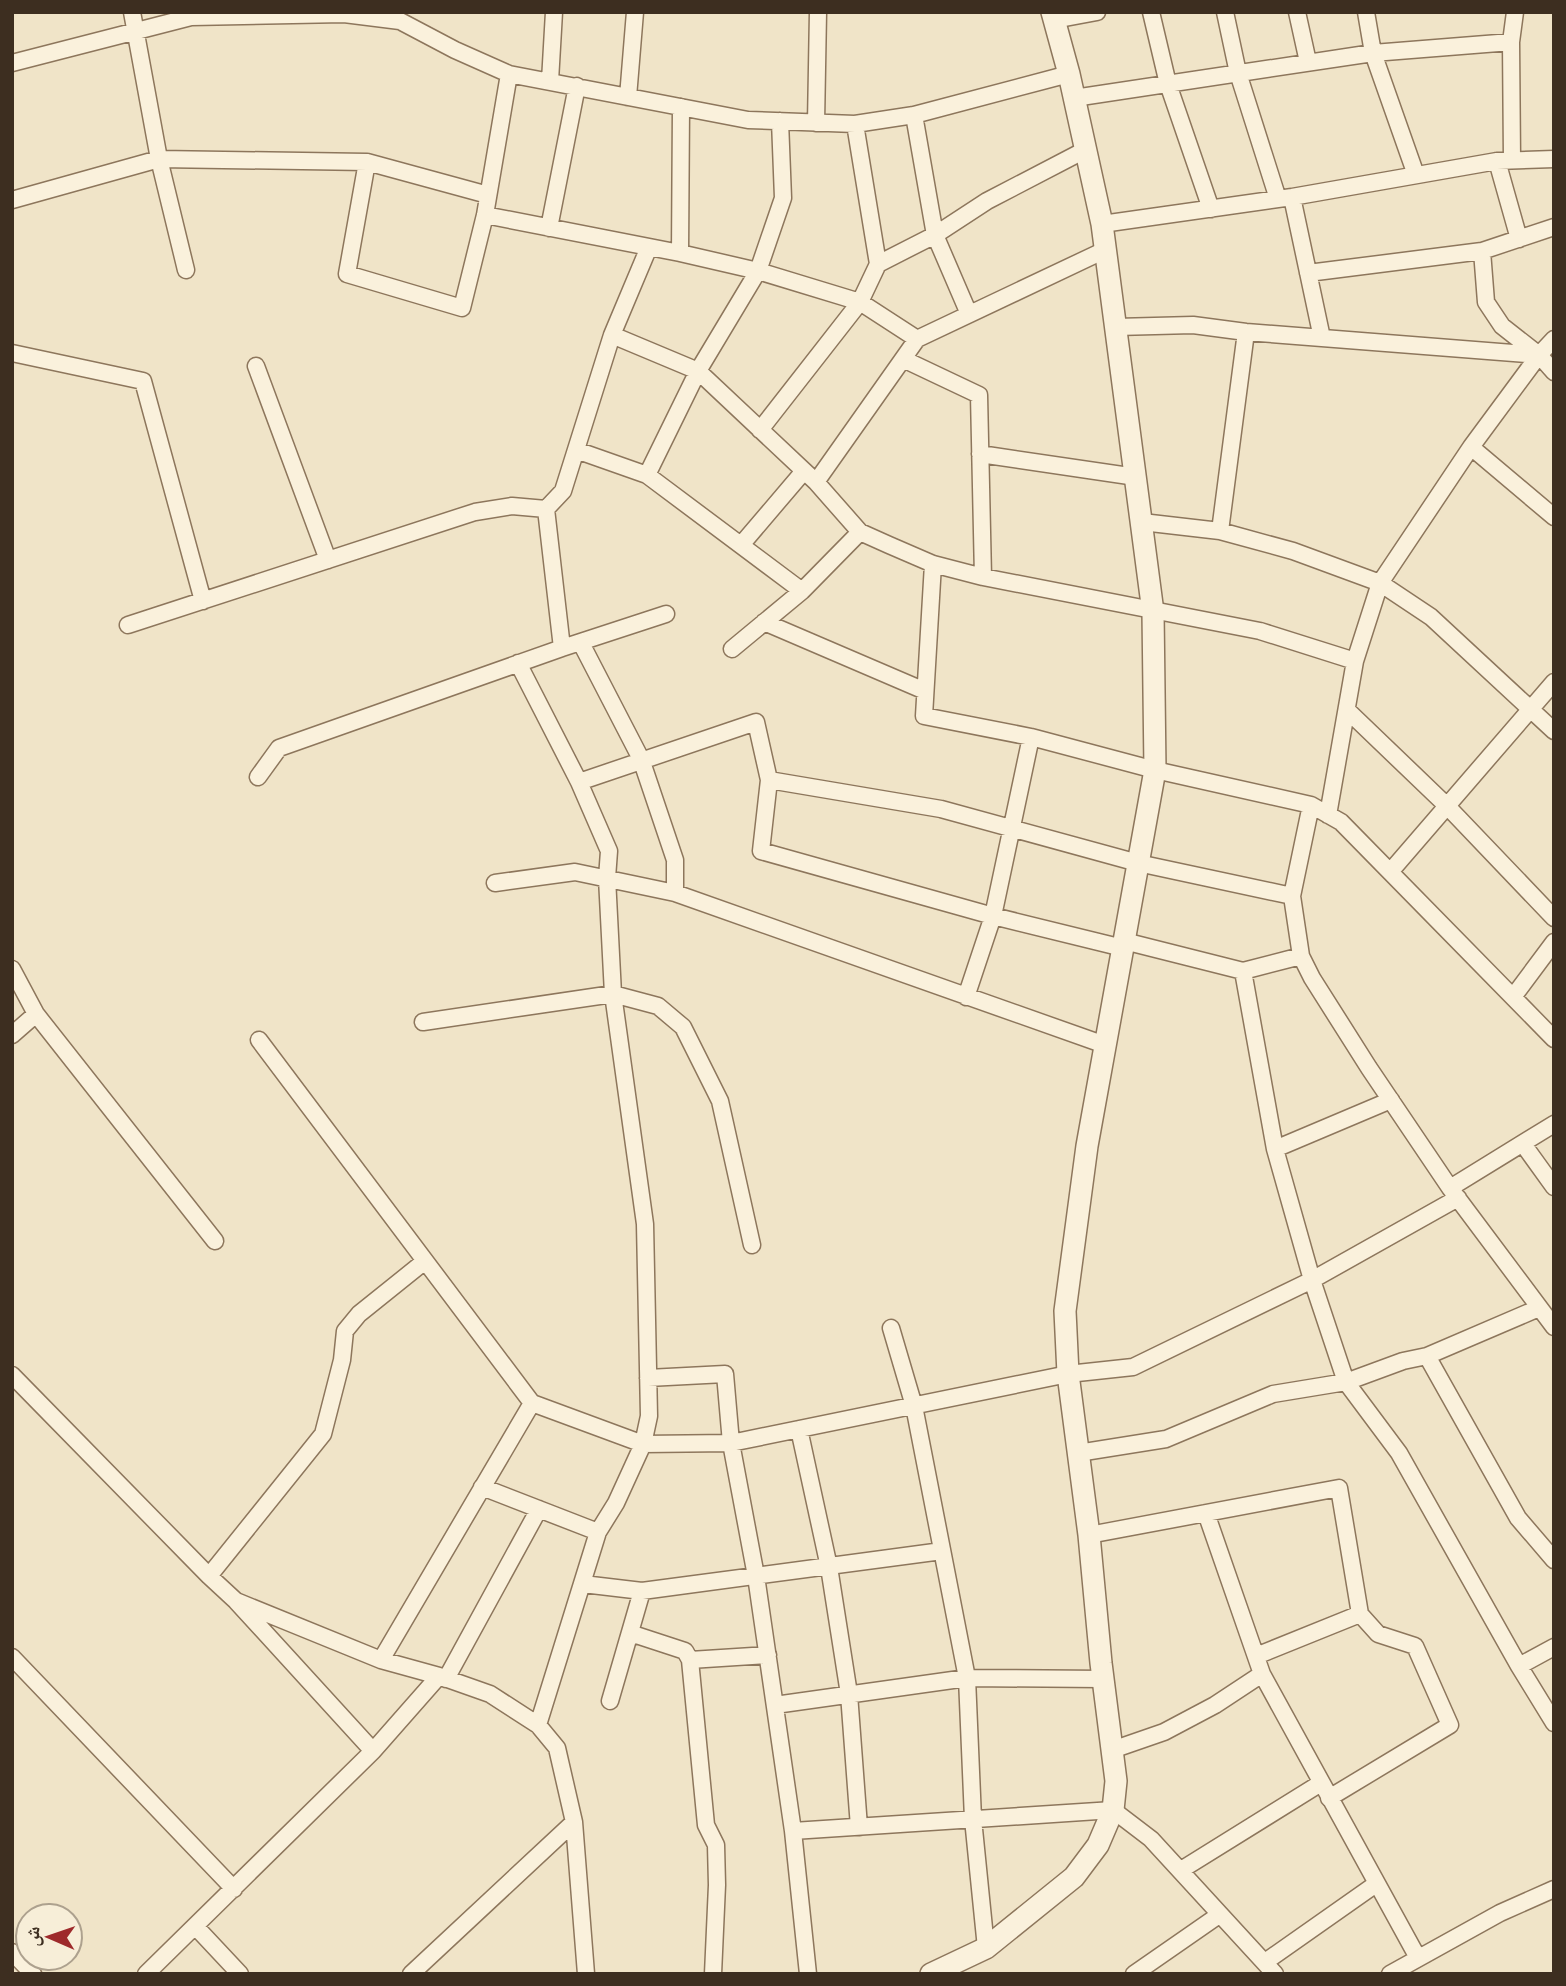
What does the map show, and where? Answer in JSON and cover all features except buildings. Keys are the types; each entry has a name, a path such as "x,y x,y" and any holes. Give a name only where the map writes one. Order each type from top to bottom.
{"street":[{"path":"132,12 159,159 186,271"},
{"path":"550,81 554,12"},
{"path":"628,97 635,12"},
{"path":"816,123 818,12"},
{"path":"931,1974 986,1948 1074,1877 1098,1845 1112,1810 1116,1781 1068,1374 1065,1311 1087,1146 1155,770 1153,612 1116,327 1102,224 1069,74 1053,16 1097,12"},
{"path":"1151,12 1168,84 1211,209"},
{"path":"1225,12 1238,73 1284,198 1308,273 1322,338"},
{"path":"1297,12 1308,62"},
{"path":"1366,12 1373,52 1416,175"},
{"path":"1515,12 1504,161 1519,239"},
{"path":"12,63 191,17 344,14 401,15 455,50 509,74 748,120 855,124 914,115 1069,74"},
{"path":"1074,98 1373,52 1511,42"},
{"path":"367,162 347,274 462,309 485,215 509,74"},
{"path":"549,228 577,86"},
{"path":"680,253 681,107"},
{"path":"914,115 935,235 969,314"},
{"path":"647,475 698,372 758,271 783,198 780,121"},
{"path":"760,430 860,302 878,264 855,124"},
{"path":"878,264 935,235 987,201 1085,150"},
{"path":"12,200 159,159 367,162 488,195"},
{"path":"1102,224 1284,198 1504,161 1554,159"},
{"path":"485,215 758,271 860,302 917,339"},
{"path":"1308,273 1482,251 1554,227"},
{"path":"562,648 546,509 563,491 612,335 649,247"},
{"path":"741,545 810,477 917,339 1105,250"},
{"path":"1482,251 1486,302 1502,326 1539,355 1554,372"},
{"path":"1116,327 1193,325 1246,332 1539,355"},
{"path":"1220,531 1246,332"},
{"path":"612,335 698,372 810,477 860,532 933,564 1153,612 1260,631 1355,662"},
{"path":"1328,815 1355,662 1380,583 1471,447 1539,355 1554,339"},
{"path":"12,353 144,381 203,601"},
{"path":"903,359 979,395 983,577"},
{"path":"256,366 328,560"},
{"path":"1471,447 1554,517"},
{"path":"576,450 647,475 802,591"},
{"path":"980,454 1136,477"},
{"path":"128,625 475,512 512,506 546,509"},
{"path":"1142,522 1220,531 1293,551 1380,583 1431,617 1554,731"},
{"path":"732,649 802,591 860,532"},
{"path":"933,564 924,716 1031,737 1155,770 1311,805 1341,822 1554,1039"},
{"path":"258,777 279,748 518,663 666,614"},
{"path":"764,622 925,691"},
{"path":"581,643 641,759 675,860 675,893"},
{"path":"518,663 579,782 609,852 607,878 613,994 645,1224 649,1416 643,1444 616,1503 598,1532 538,1724"},
{"path":"1390,872 1554,682"},
{"path":"1347,710 1447,806 1554,918"},
{"path":"579,782 756,722 769,780 761,851 993,916 1243,971 1301,956"},
{"path":"966,997 993,916 1031,737"},
{"path":"769,780 941,809 1138,863 1292,896"},
{"path":"1311,805 1292,896 1301,956 1312,978 1454,1193 1554,1327"},
{"path":"495,883 575,872 675,893 1105,1045"},
{"path":"1513,997 1554,942"},
{"path":"12,970 36,1014 215,1241"},
{"path":"1243,971 1275,1149 1312,1280 1346,1382 1399,1453 1554,1723"},
{"path":"423,1022 613,994 658,1006 682,1027 720,1101 752,1245"},
{"path":"12,1035 36,1014"},
{"path":"259,1040 532,1403 643,1444 731,1443 1068,1374 1133,1367 1312,1280 1454,1193 1554,1124"},
{"path":"1275,1149 1391,1100"},
{"path":"1523,1144 1554,1186"},
{"path":"209,1576 323,1434 342,1360 345,1331 359,1314 425,1261"},
{"path":"1078,1453 1166,1439 1273,1394 1346,1382 1403,1361 1427,1356 1539,1308"},
{"path":"891,1328 914,1406 967,1678 974,1819 986,1948"},
{"path":"1427,1356 1518,1518 1554,1560"},
{"path":"648,1378 725,1374 731,1443 756,1576 793,1831 808,1974"},
{"path":"12,1375 236,1601 373,1751"},
{"path":"381,1660 532,1403"},
{"path":"799,1429 829,1567 849,1694 859,1827"},
{"path":"482,1487 598,1532"},
{"path":"1089,1535 1339,1488 1360,1614 1378,1634 1415,1646 1450,1725 1329,1798"},
{"path":"146,1974 373,1751 443,1678 539,1509"},
{"path":"1206,1513 1262,1674 1418,1958"},
{"path":"583,1584 642,1591 942,1551"},
{"path":"610,1701 642,1591"},
{"path":"236,1601 381,1660 490,1694 538,1724 557,1748 574,1822 586,1974"},
{"path":"1256,1656 1360,1614"},
{"path":"630,1633 685,1651 691,1660 706,1825 716,1845 713,1974"},
{"path":"1519,1666 1554,1647"},
{"path":"691,1660 768,1656"},
{"path":"12,1657 234,1889"},
{"path":"1112,1750 1164,1732 1262,1674"},
{"path":"775,1705 967,1678 1103,1679"},
{"path":"1181,1870 1321,1783"},
{"path":"793,1831 1112,1810 1151,1839 1270,1968 1376,1884"},
{"path":"411,1974 424,1968 574,1822"},
{"path":"1390,1974 1500,1913 1554,1889"},
{"path":"1134,1974 1219,1915"},
{"path":"195,1926 240,1974"},
{"path":"12,1952 33,1974"}]}
